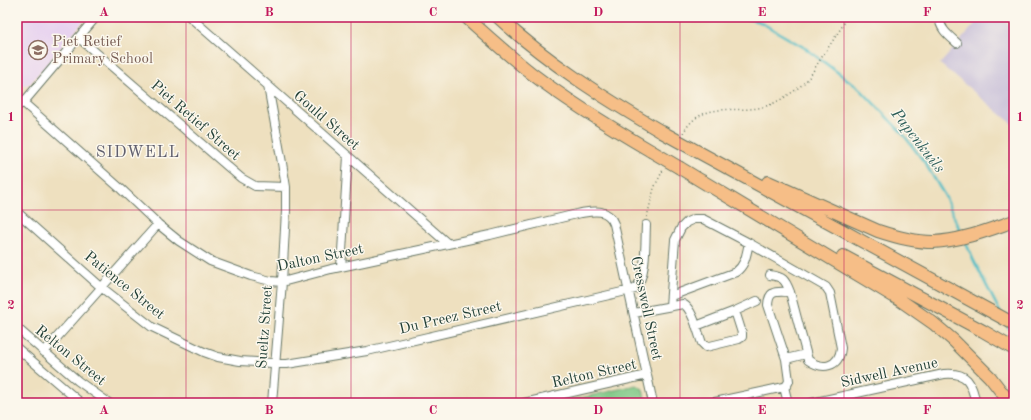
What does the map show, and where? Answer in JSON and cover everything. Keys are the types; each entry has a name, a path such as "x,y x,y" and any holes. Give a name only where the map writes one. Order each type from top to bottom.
{"highway":[{"path":"466,17 509,55 556,91 605,124 906,304 953,340 990,377 1010,403"},
{"path":"498,17 542,54 572,76 662,132 1014,324"},
{"path":"693,149 878,231 897,237 915,241 933,242 952,240 989,230 1014,221"},
{"path":"702,181 1014,349"}],"street":[{"path":"20,104 96,17"},
{"name":"Gould Street","path":"190,17 447,243"},
{"path":"939,17 940,25 943,30 956,43"},
{"name":"Piet Retief Street","path":"79,38 241,178 255,186 286,187"},
{"name":"Sueltz Street","path":"268,86 286,187 282,282 272,403"},
{"name":"Dalton Street","path":"17,97 20,104 121,189 158,224 179,241 210,261 251,276 282,282 340,267 490,235 548,220 595,211 604,212 612,219"},
{"path":"340,267 348,156"},
{"name":"Patience Street","path":"17,212 101,287 152,327 181,342 218,357 240,361 276,364"},
{"name":"Cresswell Street","path":"612,219 654,403"},
{"path":"670,306 675,240 681,228 687,222 694,219 703,219 821,284 830,293 841,348 840,356 836,361 828,366 821,366 815,365 808,360 790,292 783,278 770,275"},
{"path":"44,352 158,224"},
{"path":"629,291 635,290 639,286 642,275 646,225"},
{"path":"670,296 736,272 742,267 749,243"},
{"name":"Du Preez Street","path":"276,364 298,363 367,351 629,291"},
{"path":"712,403 784,387 787,385 789,381 786,359 768,305 772,293 790,292"},
{"path":"696,326 757,301"},
{"path":"634,313 683,304 687,306 690,311 702,343 706,347 742,337 735,311"},
{"name":"Relton Street","path":"17,328 78,381 109,403"},
{"name":"Relton Street","path":"18,350 81,403"},
{"path":"786,359 806,354"},
{"name":"Sidwell Avenue","path":"811,403 954,373 960,374 970,382 976,403"},
{"name":"Relton Street","path":"524,403 647,375"},
{"path":"784,387 788,403"}],"path":[{"path":"683,134 695,118 705,112 714,110 759,108 785,97 806,80 848,17"},
{"path":"646,225 654,188 664,169"}],"shaded area":[{"name":"Piet Retief Primary School","path":"17,17 87,17 30,84 21,86 17,83"},
{"path":"981,17 999,17 1014,29 1014,125 940,64"}],"green space":[{"path":"636,385 643,389 646,403 559,403"}],"waterway":[{"name":"Papenkuils","path":"740,17 760,22 805,48 860,89 903,134 925,163 945,196 962,235"},
{"name":"Papenkuils","path":"965,241 1000,312"},
{"name":"Papenkuils","path":"1008,327 1014,338"}],"place":[{"name":"Piet Retief Primary School","path":"38,50"}],"district":[{"name":"SIDWELL","path":"138,151"}]}
